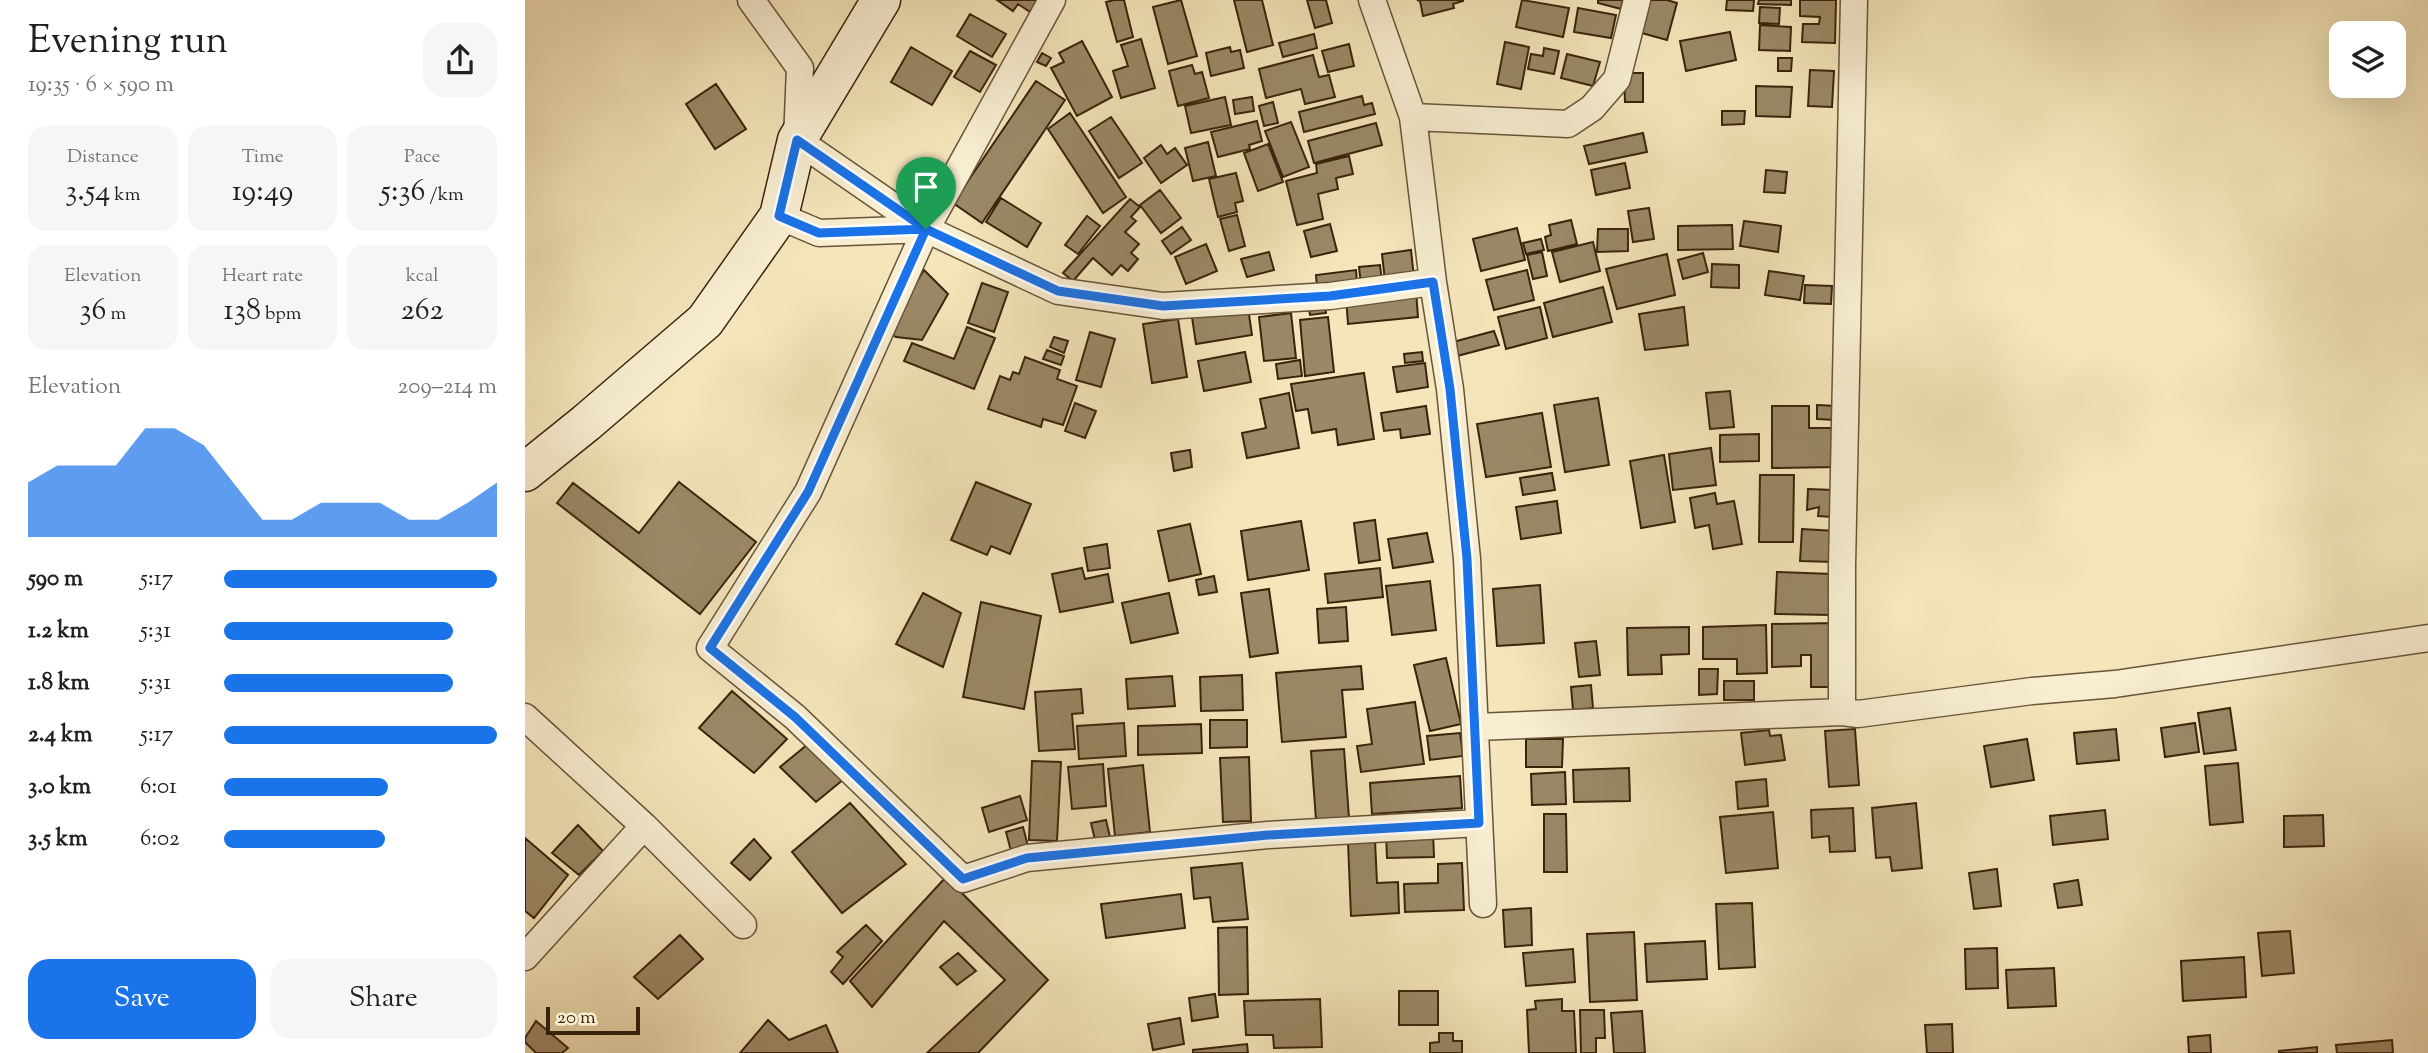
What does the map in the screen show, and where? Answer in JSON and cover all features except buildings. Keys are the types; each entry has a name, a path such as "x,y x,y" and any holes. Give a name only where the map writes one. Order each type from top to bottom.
{"street":[{"path":"525,472 705,321 779,216 797,140 800,68 751,0"},
{"path":"797,140 881,0"},
{"path":"1052,0 926,229 808,492 710,648 795,717 963,879 1027,858 1268,835 1479,823"},
{"path":"1372,0 1413,117 1433,282 1450,389 1467,559 1483,904"},
{"path":"1413,117 1568,124 1592,108 1617,79 1637,0"},
{"path":"1842,712 1842,566 1854,0"},
{"path":"797,140 926,229 1058,291 1163,306 1330,296 1433,282"},
{"path":"779,216 819,233 926,229"},
{"path":"1476,727 1842,712 1859,714 2032,691 2115,684 2428,638"},
{"path":"525,717 644,825 743,925"},
{"path":"525,957 644,825"}],"route":[{"path":"926,229 808,492 710,648 795,717 963,879 1027,858 1268,835 1479,823 1467,559 1450,389 1433,282 1330,296 1163,306 1058,291 926,229 797,140 779,216 819,233 926,229"}]}
